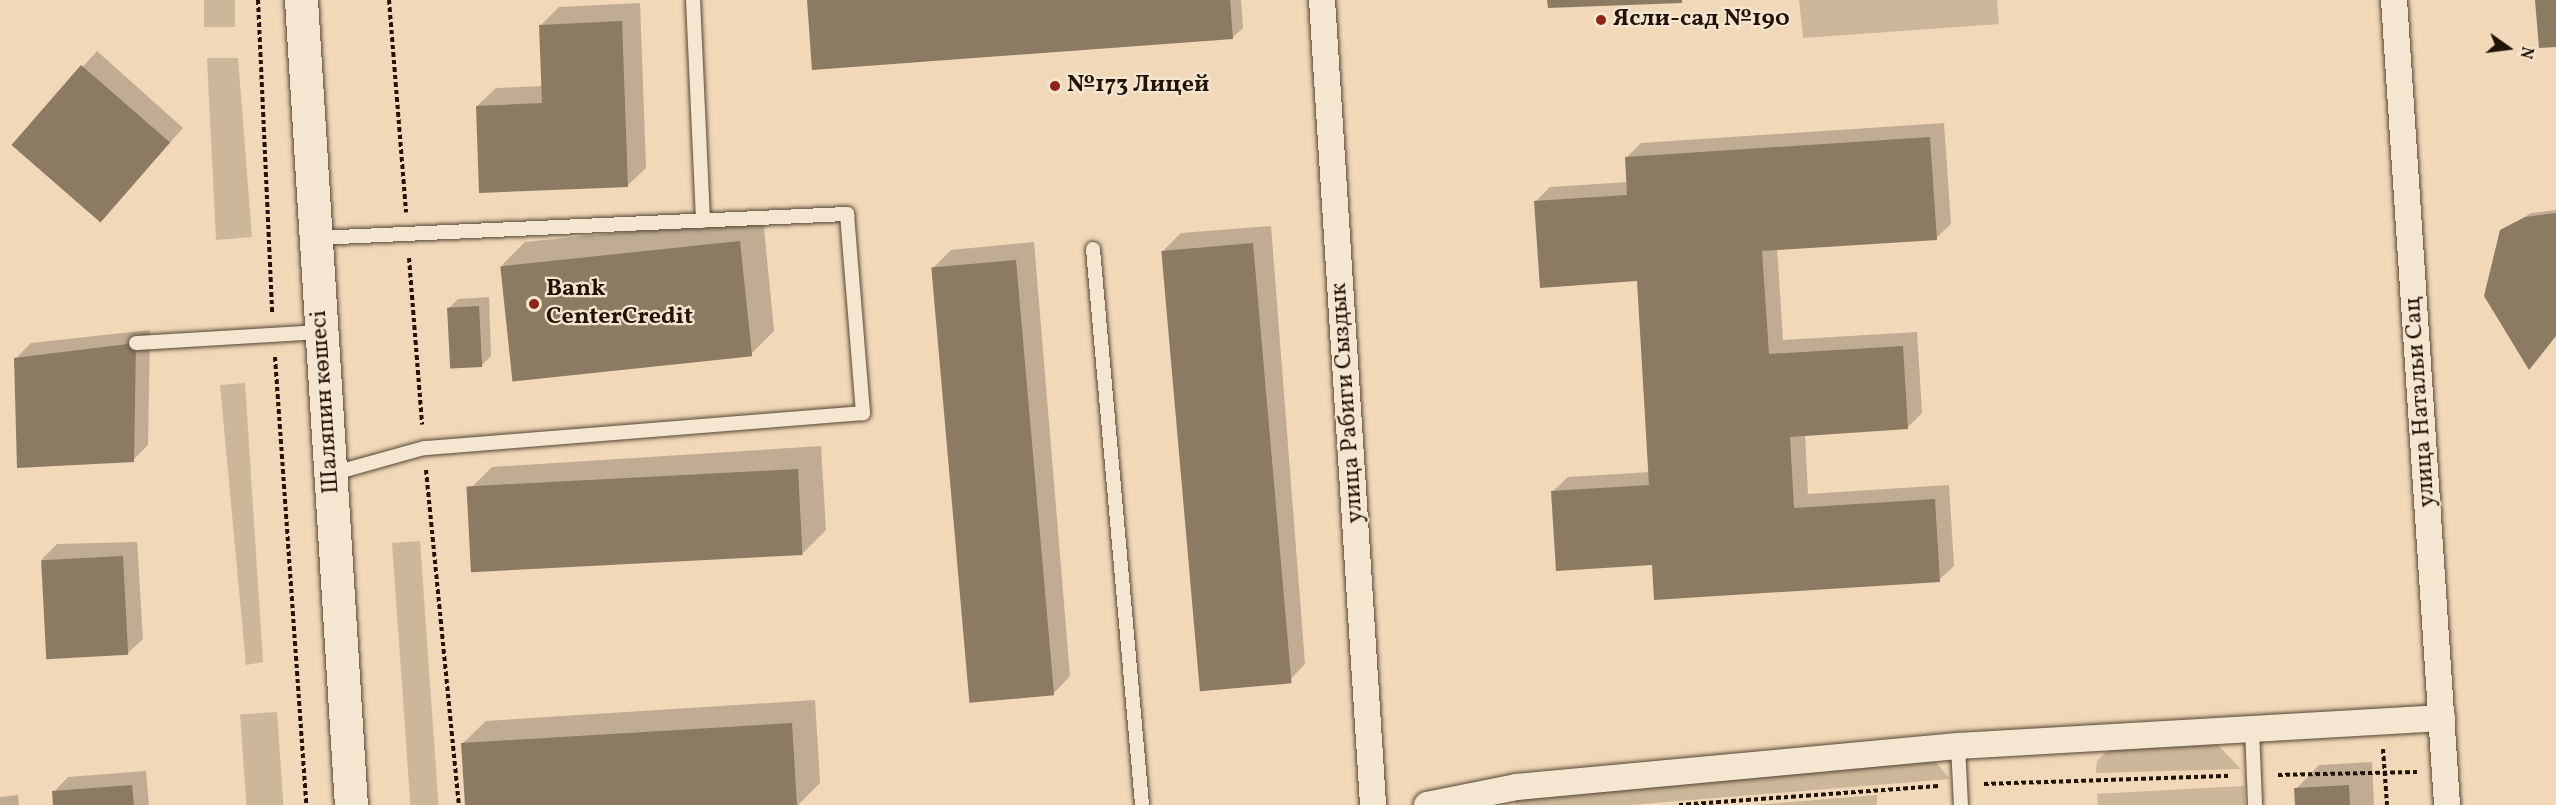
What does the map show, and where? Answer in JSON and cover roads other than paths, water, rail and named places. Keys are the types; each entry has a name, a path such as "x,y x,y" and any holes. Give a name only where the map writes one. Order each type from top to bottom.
{"main road":[{"name":"Шаляпин көшесі","path":"300,0 351,805"}],"street":[{"name":"улица Рабиги Сыздык","path":"1322,0 1373,805"},
{"name":"улица Натальи Сац","path":"2394,0 2447,805"},
{"path":"1427,805 1516,787 1958,746 2442,718"}],"lane":[{"path":"693,0 703,221"},
{"path":"316,238 408,236 847,214 863,413 424,448 331,474"},
{"path":"1094,249 1142,805"},
{"path":"136,344 274,338 322,332"},
{"path":"2252,729 2255,805"},
{"path":"1958,746 1961,805"}],"place":[{"name":"Ясли-сад №190","path":"1601,20"},
{"name":"№173 Лицей","path":"1055,86"},
{"name":"Bank CenterCredit","path":"534,304"}]}
